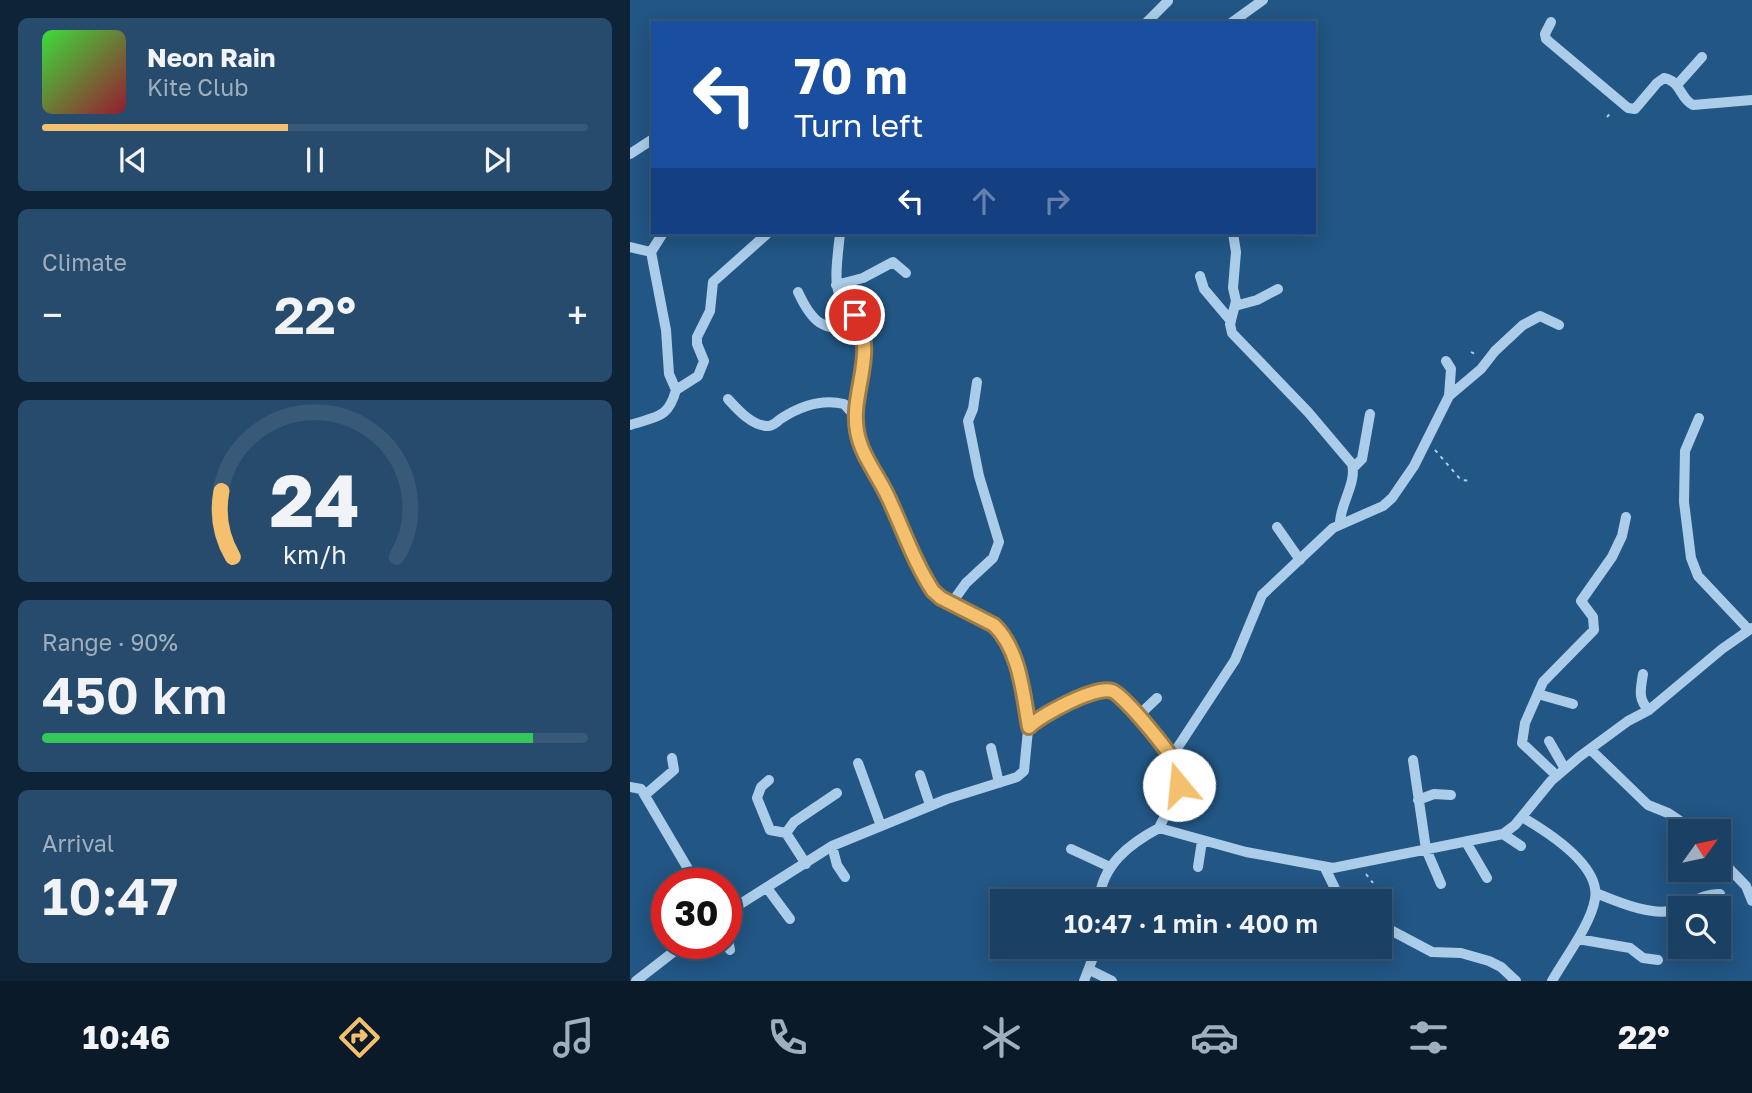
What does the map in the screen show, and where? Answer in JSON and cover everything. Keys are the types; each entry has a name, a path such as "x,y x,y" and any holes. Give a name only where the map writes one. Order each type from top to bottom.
{"street":[{"path":"1233,21 1263,0"},
{"path":"1148,21 1168,1"},
{"path":"1550,22 1545,34 1546,39 1628,108 1635,109 1661,79 1668,78 1677,85 1687,102 1693,105 1752,100"},
{"path":"1677,85 1702,57"},
{"path":"630,154 651,140"},
{"path":"630,425 666,412 673,402 676,390 669,374 666,330 651,252 662,235"},
{"path":"676,390 693,381 704,361 697,337 710,311 713,282 766,235"},
{"path":"742,903 832,846 930,806 1017,777 1024,771 1029,727 1018,671 1000,631 994,625 937,596 869,464 857,432 856,417 864,368 862,332 859,321 836,285 840,235"},
{"path":"1233,235 1236,252 1233,277 1235,306 1231,321 1234,337 1308,412 1346,455 1353,468"},
{"path":"630,247 651,252"},
{"path":"836,285 863,278 893,262 905,273"},
{"path":"1199,276 1204,289 1231,321"},
{"path":"1235,306 1257,300 1278,289"},
{"path":"798,292 808,315 815,322 826,327 862,332"},
{"path":"1449,396 1475,376 1495,351 1532,318 1540,316 1559,325"},
{"path":"1172,756 1235,660 1262,595 1340,523 1355,520 1392,498 1401,488 1449,396 1451,372 1446,361"},
{"path":"951,604 966,583 993,558 999,542 979,476 968,421 977,382"},
{"path":"727,399 750,419 765,426 774,425 792,413 819,402 844,404 856,417"},
{"path":"1340,523 1353,468 1362,459 1370,414"},
{"path":"1159,828 1202,841 1325,868 1359,864 1503,834 1522,817 1561,772 1628,721 1649,710 1678,684 1750,629 1698,576 1691,558 1685,513 1685,451 1699,418"},
{"path":"1561,772 1522,743 1524,723 1549,674 1594,630 1593,617 1583,606 1582,596 1612,557 1622,536 1626,517"},
{"path":"1277,527 1300,560"},
{"path":"1643,674 1640,696 1642,704 1649,710"},
{"path":"1029,727 1097,691 1112,690 1172,756 1179,769 1179,785 1159,828 1124,850 1110,867 1101,889"},
{"path":"1538,694 1573,704"},
{"path":"1138,716 1157,698"},
{"path":"1549,741 1561,772"},
{"path":"991,748 999,783"},
{"path":"1591,750 1648,805 1677,819"},
{"path":"645,795 674,770 672,758"},
{"path":"1413,760 1426,849 1441,884"},
{"path":"858,763 881,826"},
{"path":"920,775 930,806"},
{"path":"769,780 761,787 757,798 770,830 786,833 806,863"},
{"path":"630,787 639,787 645,795 688,868"},
{"path":"786,833 794,822 837,793"},
{"path":"1418,800 1434,793 1451,795"},
{"path":"1522,817 1569,848 1592,881 1596,893 1578,939 1552,981"},
{"path":"1503,834 1521,846"},
{"path":"1198,867 1202,841"},
{"path":"1466,842 1487,878"},
{"path":"832,846 837,865 845,877"},
{"path":"1071,849 1110,867"},
{"path":"1325,868 1335,889"},
{"path":"1731,870 1746,886 1751,899"},
{"path":"767,888 790,919"},
{"path":"1596,893 1632,908 1671,911 1707,894 1720,894"},
{"path":"1392,931 1432,951 1461,953 1489,961 1501,967 1516,981"},
{"path":"1578,939 1630,948 1643,958 1658,960"},
{"path":"635,977 661,959"},
{"path":"1084,981 1093,959"},
{"path":"1090,970 1112,981"}],"path":[{"path":"1425,444 1444,458 1461,480 1472,481"},
{"path":"1359,864 1374,883"}],"route":[{"path":"855,315 863,339 864,368 856,417 857,432 869,464 889,499 897,521 933,591 1000,631 1018,671 1029,727 1077,699 1097,691 1112,690 1172,756 1179,769 1179,785"}]}
